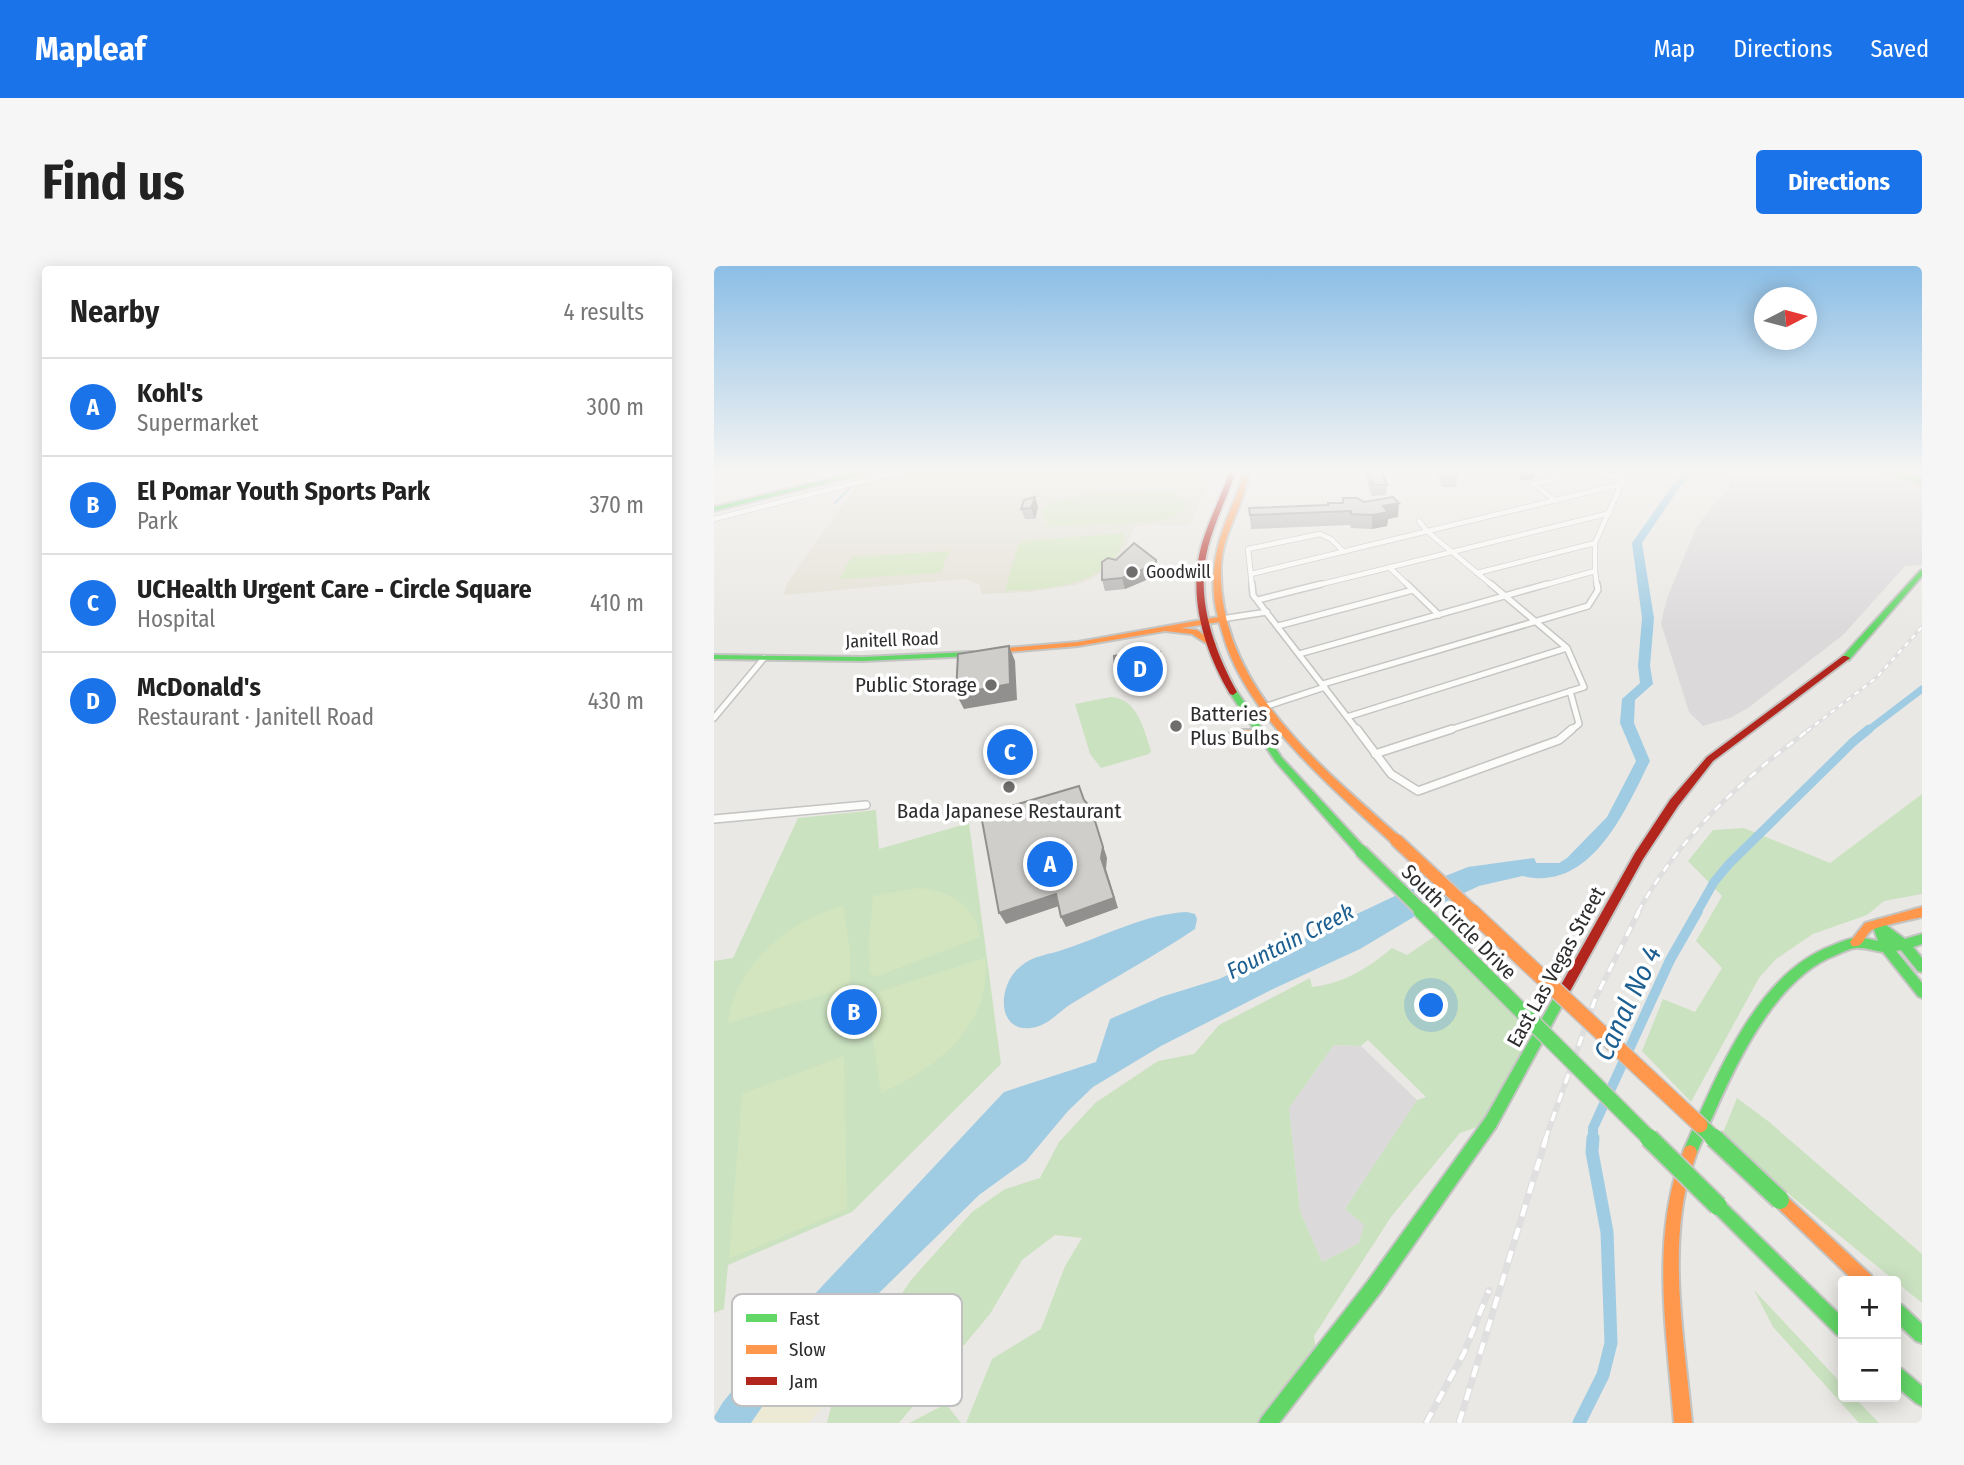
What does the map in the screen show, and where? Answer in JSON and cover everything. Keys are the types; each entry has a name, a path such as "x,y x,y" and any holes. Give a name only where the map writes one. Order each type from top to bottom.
{"main road":[{"name":"South Circle Drive","path":"1215,524 1203,554 1200,586 1205,620 1219,663 1267,743 1307,793 1361,851 1838,1323"},
{"name":"South Circle Drive","path":"1230,524 1219,557 1217,580 1221,619 1229,643 1267,706 1311,761 1860,1276"},
{"name":"East Las Vegas Street","path":"1268,1423 1374,1287 1491,1122 1639,856 1674,803 1710,759 1847,657 1922,572"},
{"name":"Janitell Road","path":"1070,642 1079,638 1221,619"},
{"name":"Janitell Road","path":"714,657 924,657 1078,643 1205,620"},
{"path":"1165,629 1194,632 1212,645"},
{"path":"1246,711 1244,727 1235,733 1251,733 1267,743"},
{"path":"1856,942 1869,926 1922,912"},
{"path":"1878,924 1903,944 1922,967"},
{"path":"1878,924 1886,947 1922,992"},
{"path":"1683,1423 1673,1278 1674,1213 1682,1171 1714,1099 1744,1041 1774,996 1798,971 1821,955 1856,942 1886,947 1922,939"},
{"path":"1901,1316 1922,1335"},
{"path":"1901,1379 1922,1397"}],"street":[{"path":"1375,754 1584,687 1567,648 1421,524"},
{"path":"1251,574 1460,524"},
{"path":"1258,600 1565,524"},
{"path":"1267,706 1592,603 1598,590 1595,543 1605,524"},
{"path":"1343,552 1331,539 1320,534 1248,549 1252,592 1391,774 1418,790 1559,740 1580,724 1570,691"},
{"path":"1477,573 1595,543"},
{"path":"1389,567 1439,615"},
{"path":"1299,653 1595,571"},
{"path":"1278,626 1413,590"},
{"name":"Janitell Road","path":"1221,619 1267,612"},
{"path":"1347,717 1567,648"},
{"path":"714,718 764,658"},
{"path":"714,819 866,805"}],"shaded area":[{"path":"829,524 1190,524 1135,526 1125,550 1115,563 1092,579 1075,585 1029,592 982,594 979,584 964,579 783,595 788,582"},
{"path":"1699,524 1922,524 1922,565 1905,566 1843,635 1748,708 1730,718 1703,726 1689,712 1661,623 1667,598"},
{"path":"1334,1045 1361,1046 1417,1100 1345,1209 1365,1225 1359,1243 1322,1262 1300,1211 1289,1108"}],"green space":[{"path":"1047,524 1102,524 1045,527"},
{"path":"1125,533 1120,551 1109,564 1095,574 1059,586 1005,591 1018,545 1023,541"},
{"path":"950,551 940,573 839,579 852,557"},
{"path":"1111,697 1120,699 1133,709 1151,751 1149,754 1101,768 1090,754 1075,704"},
{"path":"1922,794 1922,894 1884,901 1867,915 1813,934 1776,959 1759,978 1691,1102 1642,1051 1663,999 1695,1012 1722,968 1696,941 1722,896 1688,861 1713,830 1744,828 1830,863"},
{"path":"876,810 879,849 969,823 1001,1064 852,1212 728,1265 724,1309 714,1313 714,961 733,958 798,818"},
{"path":"919,888 951,896 959,901 972,916 980,937 878,976 870,974 869,944 873,896"},
{"path":"843,906 850,951 850,980 842,989 728,1023 741,982 768,948 803,922"},
{"path":"1441,932 1545,1027 1491,1122 1460,1133 1391,1217 1314,1336 1317,1359 1264,1423 966,1423 992,1359 1041,1329 1065,1266 1082,1238 1055,1235 1022,1260 990,1314 962,1348 962,1294 902,1294 911,1280 972,1212 1005,1189 1040,1178 1059,1142 1095,1103 1158,1061 1194,1054 1219,1025 1310,978 1312,987 1345,978 1364,969 1392,948 1407,955","holes":["1368,1040 1426,1097 1417,1100 1345,1209 1364,1225 1359,1243 1322,1262 1300,1211 1289,1108 1334,1045 1361,1046"]},
{"path":"985,958 985,982 980,1004 970,1024 940,1057 881,1093 872,1032 871,1000 878,992"},
{"path":"844,1056 847,1209 729,1259 742,1094"},
{"path":"1737,1098 1768,1121 1922,1254 1922,1303 1901,1286 1901,1276 1889,1276 1752,1164 1722,1135"},
{"path":"1754,1290 1838,1380 1838,1400 1773,1327"},
{"path":"1840,1402 1859,1402 1879,1423 1859,1423"},
{"path":"831,1406 913,1406 899,1423 827,1423"},
{"path":"942,1406 948,1406 961,1423 909,1423"}],"sand":[{"path":"764,1406 823,1406 808,1423 751,1423"}],"water":[{"path":"1534,858 1544,878 1536,873 1479,886 1417,915 1360,949 1273,989 1161,1046 1093,1087 1068,1111 1026,1161 979,1195 878,1294 815,1294 1004,1092 1096,1062 1110,1019 1161,997 1219,979 1397,895 1468,867"},
{"path":"1187,912 1195,914 1195,929 1071,1004 1045,1023 1023,1028 1013,1024 1007,1017 1004,996 1007,985 1013,974 1026,962 1140,921"},
{"path":"732,1391 732,1406 763,1406 751,1423 714,1423 714,1417"}],"building":[{"path":"1134,543 1156,560 1156,564 1122,578 1102,580 1102,562 1108,558 1116,560"},
{"path":"1009,646 1010,684 956,694 958,654"},
{"path":"1147,648 1149,654 1160,652 1162,659 1120,668 1119,664 1115,665 1114,656 1123,654 1122,651"},
{"path":"1079,786 1084,800 1091,808 1103,847 1101,858 1114,898 1061,917 1056,894 999,913 981,815"}],"waterway":[{"name":"Fountain Creek","path":"1521,869 1561,870 1573,863 1613,821 1643,761 1627,723 1629,699 1647,684 1644,666 1648,618 1637,543 1650,524"},
{"name":"Canal No 4","path":"1867,731 1922,689"},
{"name":"Canal No 4","path":"1697,912 1714,882 1729,864 1869,729"},
{"name":"Canal No 4","path":"1593,1138 1593,1128 1670,960 1698,911"},
{"name":"Canal No 4","path":"1579,1423 1603,1375 1611,1343 1607,1232 1592,1152 1593,1138"}],"railway":[{"path":"1807,731 1876,678 1922,627"},
{"path":"1638,912 1673,859 1714,811 1760,768 1810,729"},
{"path":"1545,1140 1596,997 1639,911"},
{"path":"1459,1423 1546,1138"},
{"path":"1426,1423 1464,1353 1489,1290"}],"traffic: fast":[{"path":"1846,658 1922,572"},
{"path":"714,657 863,659 970,654"},
{"path":"1233,692 1279,760 1361,851"},
{"path":"1361,851 1718,1206"},
{"path":"1878,924 1886,947 1922,992"},
{"path":"1878,924 1903,944 1922,967"},
{"path":"1690,1152 1717,1091 1751,1028 1795,974 1822,955 1853,943 1890,947 1922,939"},
{"path":"1268,1423 1374,1287 1491,1122 1565,989"},
{"path":"1700,1125 1780,1200"},
{"path":"1718,1206 1838,1324"},
{"path":"1901,1316 1922,1335"},
{"path":"1901,1379 1922,1397"}],"traffic: slow":[{"path":"1228,524 1217,567 1220,609 1231,649 1250,686 1275,721 1304,753 1396,840"},
{"path":"996,651 1078,644 1221,619"},
{"path":"1165,629 1194,632 1212,645"},
{"path":"1235,733 1251,733 1264,739"},
{"path":"1396,840 1700,1125"},
{"path":"1856,942 1869,926 1922,912"},
{"path":"1683,1423 1674,1321 1672,1250 1674,1215 1680,1182 1690,1152"},
{"path":"1780,1200 1860,1276"}],"traffic: jam":[{"path":"1213,524 1201,564 1201,602 1209,640 1233,692"},
{"path":"1565,989 1639,856 1674,803 1710,759 1846,658"}],"place":[{"name":"Goodwill","path":"1132,572"},
{"name":"McDonald's","path":"1140,669"},
{"name":"Public Storage","path":"991,685"},
{"name":"Batteries Plus Bulbs","path":"1176,726"},
{"name":"UCHealth Urgent Care - Circle Square","path":"1010,752"},
{"name":"Bada Japanese Restaurant","path":"1009,787"},
{"name":"Kohl's","path":"1050,864"},
{"name":"El Pomar Youth Sports Park","path":"854,1012"}]}
